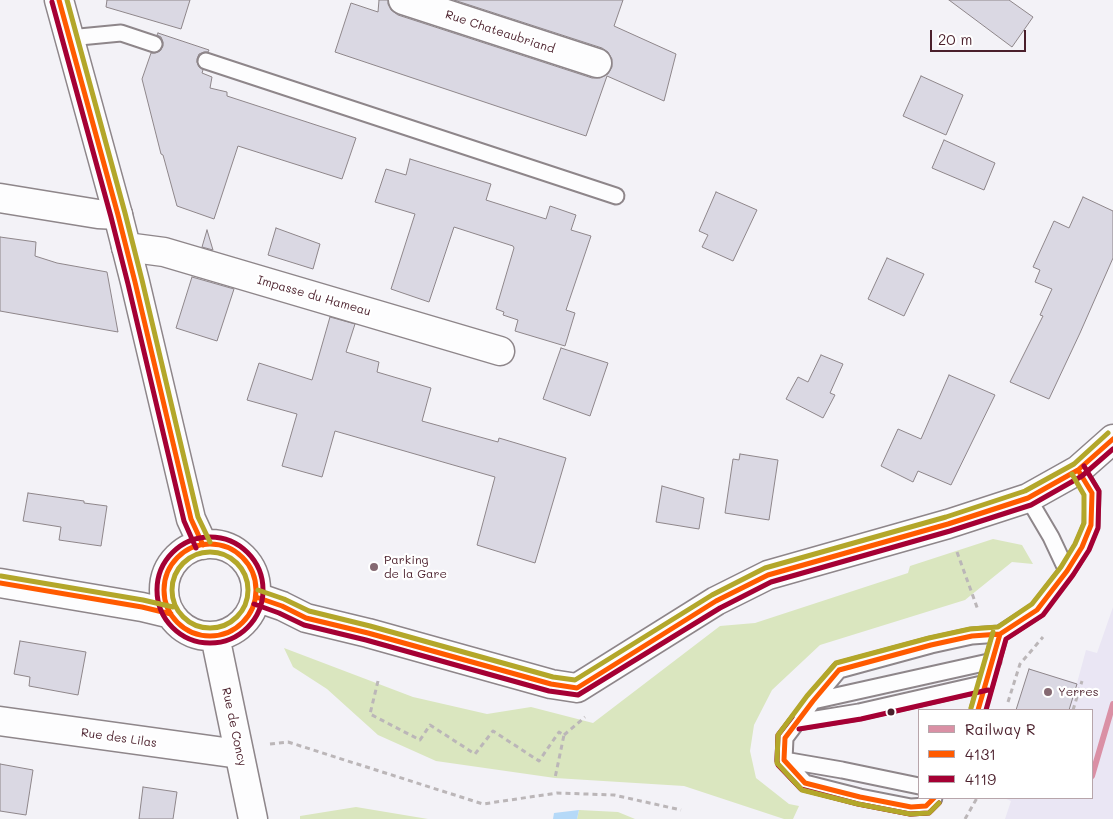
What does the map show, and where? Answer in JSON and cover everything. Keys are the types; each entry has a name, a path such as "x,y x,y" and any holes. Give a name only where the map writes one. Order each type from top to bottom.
{"street":[{"path":"58,0 118,215 191,519 203,545"},
{"name":"Rue Chateaubriand","path":"403,0 597,63"},
{"path":"0,198 98,214 118,215"},
{"name":"Impasse du Hameau","path":"126,247 164,252 500,351"},
{"path":"256,598 282,606 306,618 368,633 551,684 578,688 716,601 768,575 948,524 1028,498 1078,470 1113,440"},
{"path":"213,544 224,546 236,551 253,572 256,584 256,598 251,612 241,624 229,632 215,636 202,635 190,631 179,624 171,614 166,602 164,589 166,576 172,564 180,555 191,548 213,544"},
{"path":"0,583 142,607 171,614"},
{"name":"Rue de Concy","path":"215,636 253,819"},
{"name":"Rue des Lilas","path":"0,721 239,754"}],"lane":[{"path":"69,38 121,33 154,44"},
{"path":"206,61 616,196"},
{"path":"933,799 926,806 911,807 804,783 784,760 785,738 839,670 931,645 972,636 1000,634 1037,610 1067,571 1082,547 1090,525 1092,493 1078,470"},
{"path":"1028,498 1051,537 1067,571"},
{"path":"978,709 1000,634"},
{"path":"813,701 993,661"},
{"path":"798,722 859,712 986,683"},
{"path":"784,760 918,786"}],"path":[{"path":"956,547 978,610"},
{"path":"378,681 370,714 420,740 430,725 475,754 493,731 539,761 559,732 564,735"},
{"path":"1073,709 1082,681"},
{"path":"555,778 564,735 592,712"},
{"path":"270,744 288,742 483,804 557,793 614,795 681,810"},
{"path":"965,819 976,799"}],"shaded area":[{"path":"1113,607 1113,819 1005,819 1011,801 1006,799 1093,799 1093,709 1016,709 1029,669 1077,683 1086,650 1097,653"}],"green space":[{"path":"993,539 1022,545 1033,564 1012,562 965,600 820,645 772,690 754,725 750,751 756,778 789,804 799,806 793,819 784,819 684,786 555,778 436,761 378,735 327,689 293,667 284,648 413,697 487,714 531,707 593,723 720,626 755,623 908,573 910,566"},
{"path":"356,807 428,819 300,819 300,816"},
{"path":"579,810 618,812 635,819 577,819"}],"water":[{"path":"579,810 577,819 553,819 554,813"}],"building":[{"path":"107,0 190,0 181,29 106,7"},
{"path":"379,0 388,0 391,10 398,15 592,78 600,78 608,74 612,67 612,59 608,52 602,48 454,0 623,0 614,26 676,54 664,101 607,76 586,136 335,52 351,3 378,12"},
{"path":"949,0 1009,0 1033,17 1012,47"},
{"path":"158,33 209,50 199,54 197,62 203,70 202,73 212,77 210,88 227,92 227,96 356,138 342,179 238,146 214,219 177,206 163,155 161,154 142,79 151,53 160,51 163,46 161,37 157,35"},
{"path":"921,76 963,95 946,135 903,116"},
{"path":"944,140 995,163 984,190 932,168"},
{"path":"410,159 491,184 486,200 546,219 550,206 576,215 571,230 591,236 566,310 575,313 565,346 515,331 518,320 503,315 504,312 496,309 513,246 454,227 429,302 391,289 415,214 375,202 386,169 406,175"},
{"path":"716,192 757,210 733,261 702,247 708,235 699,231"},
{"path":"1083,197 1113,211 1113,258 1049,399 1010,382 1043,316 1040,315 1052,289 1035,282 1040,270 1033,267 1054,221 1069,228"},
{"path":"276,228 320,244 313,269 268,255"},
{"path":"207,230 213,250 202,247"},
{"path":"0,237 36,242 35,256 57,263 107,272 118,332 0,311"},
{"path":"887,258 924,274 904,316 868,299"},
{"path":"192,277 234,289 217,341 176,328"},
{"path":"330,317 355,324 346,352 379,362 377,372 431,388 422,421 498,442 499,438 566,458 535,563 477,545 495,477 335,431 322,477 282,466 297,414 247,400 259,363 312,380"},
{"path":"561,348 608,363 590,416 543,399"},
{"path":"821,355 843,364 830,393 835,395 823,418 786,399 798,377 808,382"},
{"path":"949,375 995,395 951,485 918,471 913,482 881,466 898,429 921,439"},
{"path":"740,454 778,460 769,520 725,513 733,459 739,460"},
{"path":"662,486 704,498 699,529 656,522"},
{"path":"28,493 107,506 101,546 59,540 61,527 23,521"},
{"path":"20,641 86,652 78,695 29,686 30,677 14,674"},
{"name":"Yerres","path":"1029,669 1077,684 1069,709 1016,709"},
{"path":"0,764 33,770 26,815 0,811"},
{"path":"143,787 177,792 173,819 139,819"}],"rail line":[{"name":"R","path":"1093,773 1113,704"}],"transit line":[{"name":"4131","path":"59,0 118,215 191,519 203,545"},
{"path":"67,0 142,280 198,517 210,542"},
{"name":"4119","path":"52,2 111,217 184,521 196,548"},
{"path":"258,590 284,599 309,611 553,677 575,680 712,595 765,568 946,517 1025,491 1074,464 1108,433"},
{"name":"4131","path":"256,597 282,606 306,618 368,633 551,684 577,688 716,601 768,575 948,524 1028,498 1078,470 1113,439"},
{"name":"4119","path":"254,604 304,625 366,640 549,691 578,695 720,608 771,582 950,531 1031,505 1082,476 1113,449"},
{"name":"4119","path":"986,709 1006,639 1043,615 1089,550 1098,528 1099,491 1084,466"},
{"name":"4131","path":"933,799 926,806 911,807 860,797 805,783 784,760 785,738 839,670 931,645 972,636 1000,634 1037,610 1067,571 1082,547 1091,525 1092,493 1078,470"},
{"path":"939,803 929,813 910,814 858,804 802,790 777,763 778,735 807,696 836,663 929,638 970,629 998,627 1032,604 1061,567 1075,544 1084,523 1084,495 1072,474"},
{"name":"4119","path":"210,537 230,541 248,552 259,570 263,590 259,610 248,628 230,639 210,643 190,639 172,628 161,610 157,590 161,570 172,552 190,541 210,537"},
{"name":"4131","path":"210,544 228,548 242,558 252,572 256,590 252,608 242,622 228,632 210,636 192,632 178,622 168,608 164,590 168,572 178,558 192,548 210,544"},
{"path":"210,552 225,555 237,563 245,575 248,590 245,605 237,617 225,625 210,628 195,625 183,617 175,605 172,590 175,575 183,563 195,555 210,552"},
{"path":"1,576 143,600 173,607"},
{"name":"4131","path":"0,583 142,607 171,614"},
{"path":"971,708 993,632"},
{"name":"4131","path":"978,709 1000,634"},
{"name":"4119","path":"799,729 861,719 988,690"},
{"name":"4119","path":"792,717 778,735 777,761 778,765 801,789 858,804 910,814 929,813 939,803"}],"place":[{"name":"Parking de la Gare","path":"374,567"},
{"name":"Yerres","path":"1048,692"}]}
